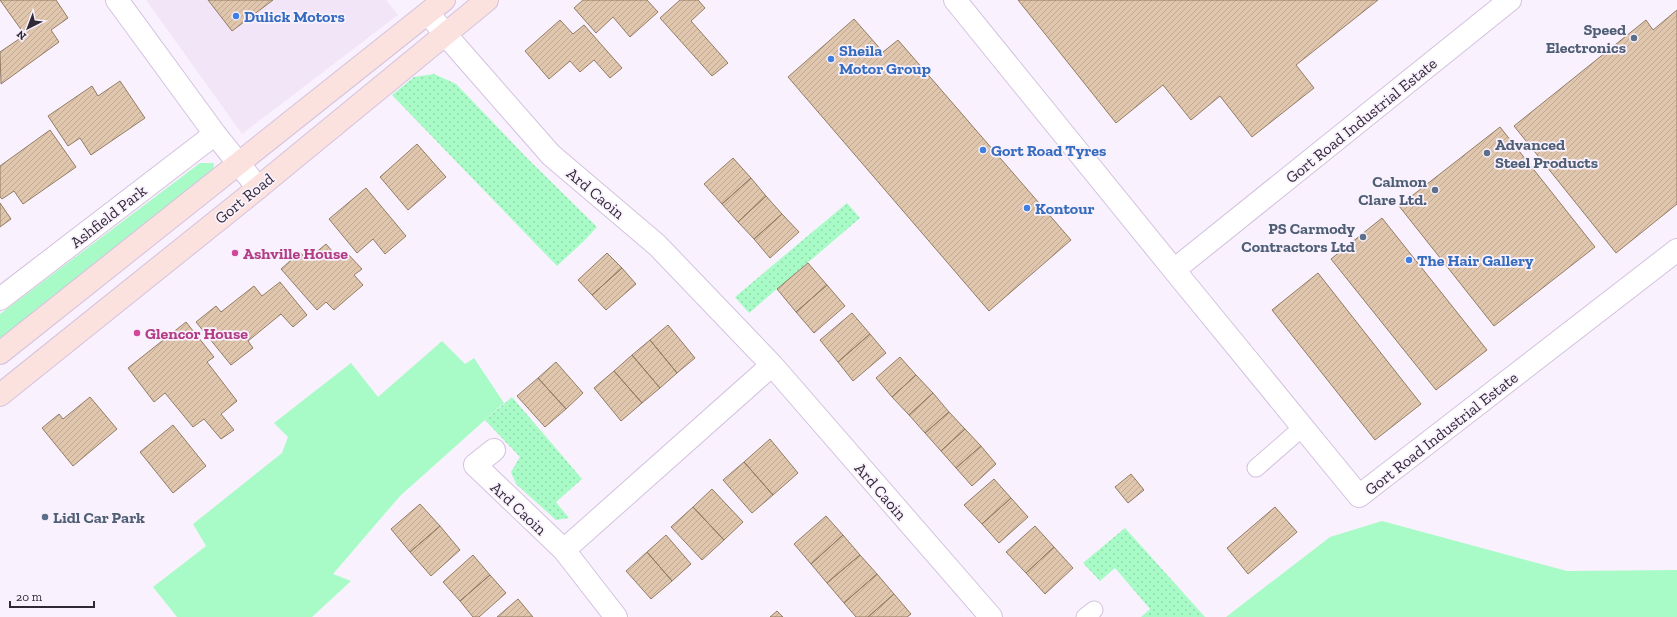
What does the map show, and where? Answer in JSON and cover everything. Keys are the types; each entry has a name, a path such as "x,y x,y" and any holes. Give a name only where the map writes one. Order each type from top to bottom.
{"main road":[{"name":"Gort Road","path":"0,395 258,188 487,0"},
{"name":"Gort Road","path":"0,354 436,6"}],"street":[{"path":"117,0 215,134 258,188"},
{"name":"Gort Road Industrial Estate","path":"955,0 1359,496 1677,250"},
{"name":"Gort Road Industrial Estate","path":"1174,270 1510,0"},
{"name":"Ard Caoin","path":"436,6 445,34 551,155 656,245 772,365 991,617"},
{"name":"Ashfield Park","path":"0,299 215,134"},
{"path":"564,550 772,365"},
{"name":"Ard Caoin","path":"494,450 475,465 564,550 616,617"}],"lane":[{"path":"1256,468 1303,427"}],"shaded area":[{"path":"146,0 386,0 398,15 242,134"}],"green space":[{"path":"434,74 456,84 526,157 597,227 557,266 392,95 414,77"},
{"path":"200,163 214,163 213,176 0,343 0,314"},
{"path":"847,203 860,218 749,313 735,297"},
{"path":"442,341 465,364 474,358 504,403 400,496 333,574 351,581 312,617 177,617 153,587 206,546 193,524 282,453 288,437 274,423 351,363 378,397"},
{"path":"512,397 582,479 556,502 569,518 556,520 516,484 511,472 520,457 485,420"},
{"path":"1382,521 1567,571 1677,570 1677,617 1226,617 1330,537"},
{"path":"1125,528 1205,617 1141,617 1150,609 1115,568 1100,581 1083,563"}],"building":[{"path":"0,0 56,0 68,18 51,30 59,42 1,84 0,52 25,35"},
{"name":"Dulick Motors","path":"208,0 273,0 232,31"},
{"path":"583,0 647,0 658,12 630,37 613,17 596,33 574,8"},
{"path":"680,0 698,0 705,8 691,21 728,63 712,76 660,18"},
{"path":"1018,0 1378,0 1296,65 1314,88 1252,137 1220,96 1191,120 1163,85 1116,123"},
{"path":"1677,10 1677,204 1616,253 1514,126 1646,20 1653,30"},
{"path":"854,19 883,52 898,40 1071,240 989,311 788,77"},
{"path":"560,20 573,34 584,25 622,68 610,78 594,60 580,72 570,61 549,79 525,51"},
{"path":"120,81 145,118 91,155 80,138 68,146 48,116 92,86 98,96"},
{"path":"1500,127 1595,247 1494,326 1399,206"},
{"path":"50,130 76,167 23,204 14,191 2,199 0,197 0,166"},
{"path":"417,144 446,177 408,210 380,177"},
{"path":"733,158 751,178 722,204 704,184"},
{"path":"751,178 766,196 738,222 722,204"},
{"path":"366,188 406,236 385,254 373,239 357,253 329,219"},
{"path":"766,196 782,214 754,239 738,222"},
{"path":"0,203 11,219 0,227"},
{"path":"782,214 799,232 770,258 754,239"},
{"path":"1382,218 1487,350 1436,390 1331,259"},
{"path":"326,244 339,259 346,252 362,269 354,275 363,285 334,310 326,302 317,310 281,269 300,252 307,260"},
{"path":"607,253 622,268 592,295 578,280"},
{"path":"808,263 827,285 796,312 777,289"},
{"path":"622,268 636,284 606,310 592,295"},
{"path":"1318,273 1421,404 1375,440 1272,310"},
{"path":"280,282 307,315 293,327 281,314 248,341 253,348 231,365 196,322 216,306 221,312 254,286 262,296"},
{"path":"827,285 845,306 814,333 796,312"},
{"path":"852,313 870,334 838,362 820,340"},
{"path":"186,322 214,357 207,362 237,401 221,414 234,430 221,439 204,419 193,427 165,393 154,402 128,368"},
{"path":"668,325 695,358 677,373 650,340"},
{"path":"870,334 886,353 853,381 838,362"},
{"path":"650,340 677,373 660,388 632,355"},
{"path":"632,355 660,388 642,403 614,371"},
{"path":"900,357 916,375 892,397 876,378"},
{"path":"556,362 583,393 566,409 538,378"},
{"path":"614,371 642,403 621,421 594,388"},
{"path":"916,375 933,393 909,415 892,397"},
{"path":"538,378 566,409 545,427 517,396"},
{"path":"933,393 949,412 925,433 909,415"},
{"path":"90,397 117,429 73,466 42,428 59,414 63,419"},
{"path":"949,412 965,429 941,451 925,433"},
{"path":"173,425 206,466 173,493 140,452"},
{"path":"965,429 981,446 956,468 941,451"},
{"path":"770,439 798,473 773,495 744,462"},
{"path":"981,446 996,464 972,486 956,468"},
{"path":"744,462 773,495 752,513 723,480"},
{"path":"1131,474 1144,490 1128,503 1115,487"},
{"path":"994,479 1011,498 982,524 964,505"},
{"path":"712,489 743,522 724,540 693,507"},
{"path":"1011,498 1028,517 999,543 982,524"},
{"path":"420,504 440,526 410,552 391,529"},
{"path":"693,507 724,540 702,560 671,527"},
{"path":"1275,507 1297,532 1248,574 1227,548"},
{"path":"826,516 843,535 811,564 794,544"},
{"path":"440,526 460,550 431,576 410,552"},
{"path":"1035,526 1054,547 1026,573 1006,552"},
{"path":"666,535 691,564 672,581 647,552"},
{"path":"843,535 860,555 827,583 811,564"},
{"path":"1054,547 1073,568 1045,594 1026,573"},
{"path":"647,552 672,581 651,599 626,571"},
{"path":"473,555 490,575 460,601 443,582"},
{"path":"860,555 877,574 844,603 827,583"},
{"path":"877,574 894,594 868,617 856,617 844,603"},
{"path":"490,575 506,593 479,617 473,617 460,601"},
{"path":"894,594 911,614 907,617 868,617"},
{"path":"518,599 533,617 497,617"},
{"path":"777,611 783,617 770,617"}],"place":[{"name":"Dulick Motors","path":"236,16"},
{"name":"Speed Electronics","path":"1634,38"},
{"name":"Sheila Motor Group","path":"831,59"},
{"name":"Gort Road Tyres","path":"983,150"},
{"name":"Advanced Steel Products","path":"1487,153"},
{"name":"Calmon Clare Ltd.","path":"1435,190"},
{"name":"Kontour","path":"1027,208"},
{"name":"PS Carmody Contractors Ltd","path":"1363,237"},
{"name":"Ashville House","path":"235,253"},
{"name":"The Hair Gallery","path":"1409,260"},
{"name":"Glencor House","path":"137,333"},
{"name":"Lidl Car Park","path":"45,517"}]}
